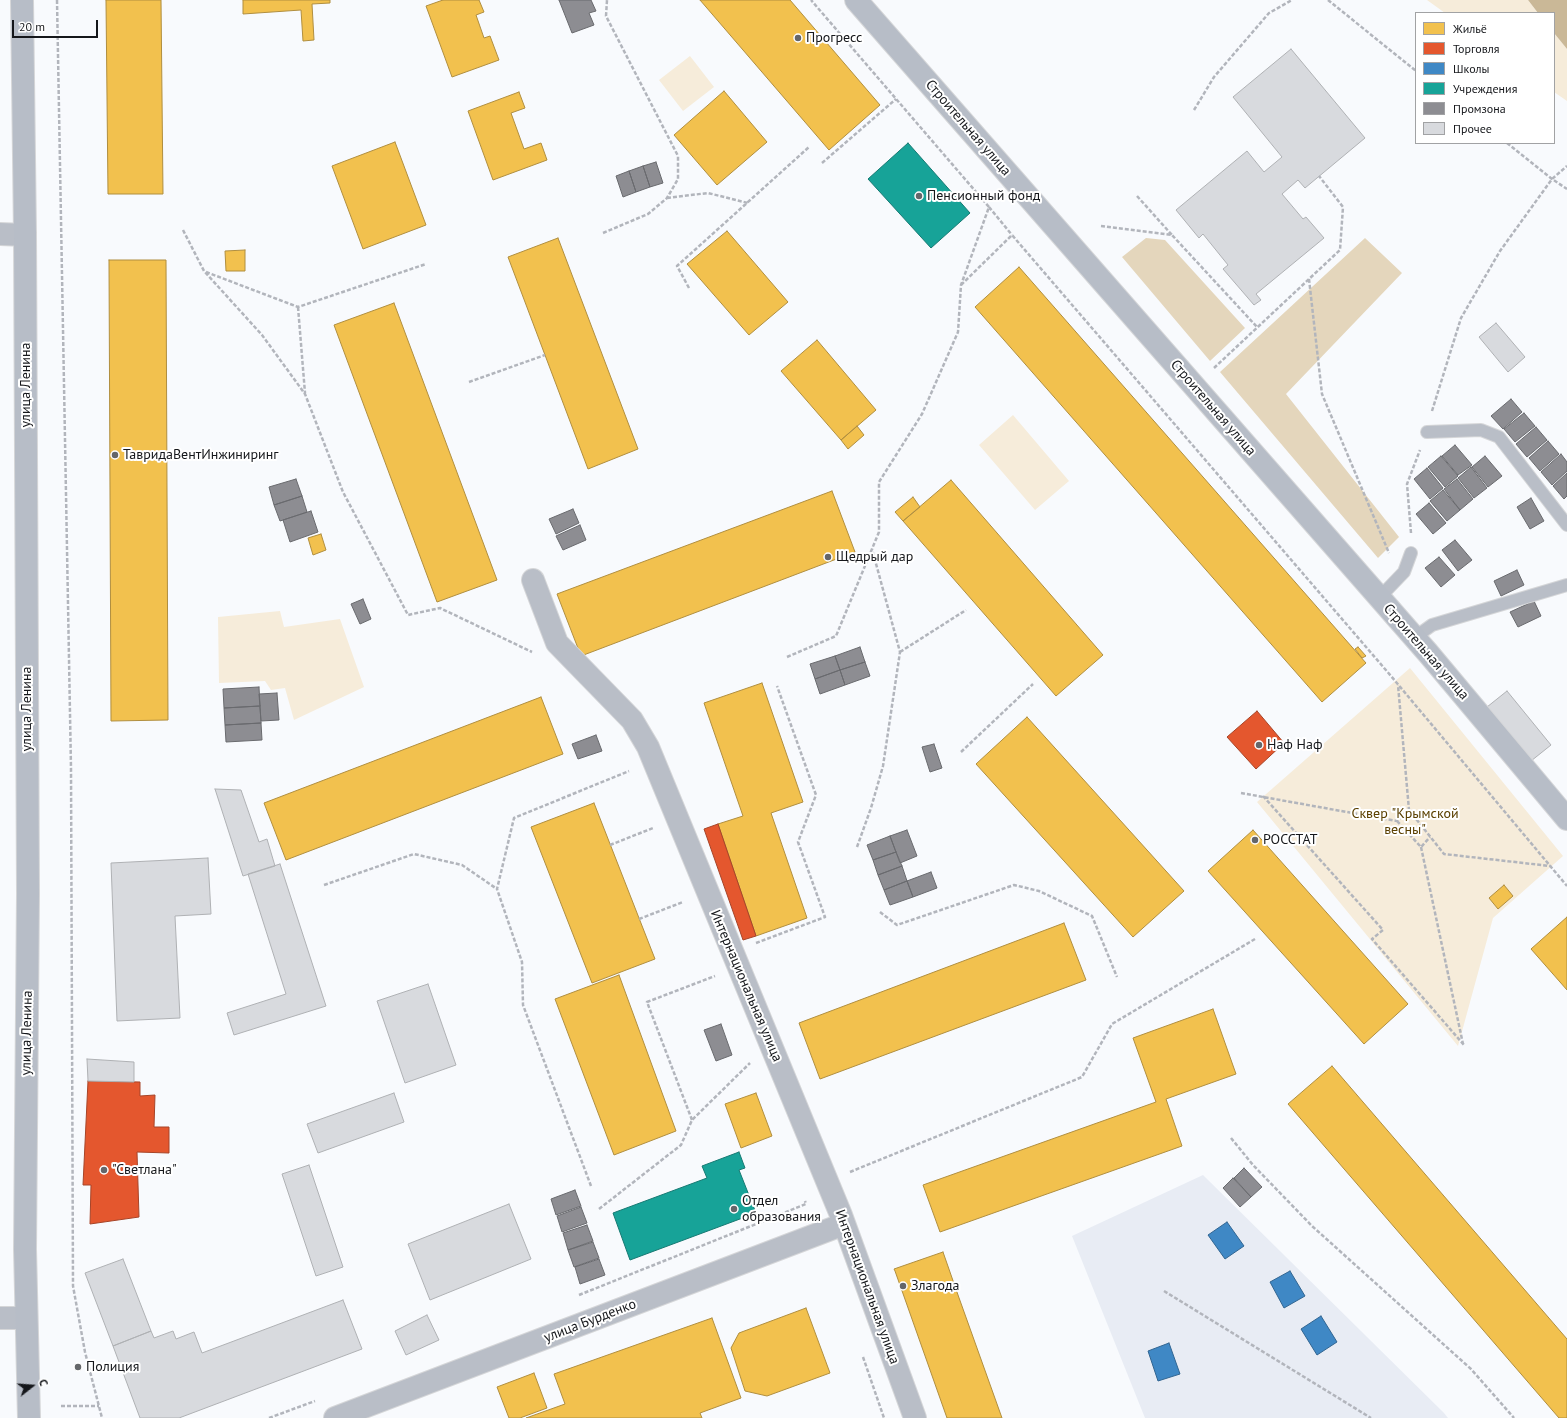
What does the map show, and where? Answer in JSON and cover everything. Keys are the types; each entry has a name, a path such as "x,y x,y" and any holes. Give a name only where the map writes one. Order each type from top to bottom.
{"street":[{"name":"улица Ленина","path":"22,0 25,235 28,894 25,1241 29,1418"},
{"name":"Строительная улица","path":"856,0 1386,590 1414,638 1567,819"},
{"path":"0,234 25,235"},
{"name":"Интернациональная улица","path":"534,580 557,643 632,720 648,747 844,1224 915,1418"},
{"name":"улица Бурденко","path":"335,1418 844,1224"},
{"path":"0,1318 26,1318"}],"lane":[{"path":"1427,432 1481,430 1499,437 1567,525"},
{"path":"1386,590 1404,572 1411,553"},
{"path":"1414,638 1432,625 1567,585"}],"path":[{"path":"57,0 71,768 72,1286 85,1352 102,1418"},
{"path":"603,233 648,214 667,198 678,179 678,156 606,16 606,0"},
{"path":"811,0 1398,684 1567,886"},
{"path":"1194,110 1214,77 1269,12 1292,0"},
{"path":"1328,0 1415,69"},
{"path":"822,163 896,99"},
{"path":"1508,144 1567,189"},
{"path":"689,288 678,266 809,148"},
{"path":"1411,553 1411,516 1407,484 1427,432 1461,318 1500,251 1552,179 1567,166"},
{"path":"1213,368 1340,250 1343,207 1319,176"},
{"path":"667,198 708,193 748,203"},
{"path":"1137,196 1257,328"},
{"path":"787,657 836,636 879,532 879,482 922,414 958,332 961,285 989,207"},
{"path":"1101,226 1172,235"},
{"path":"183,230 204,271 262,334 305,394 343,492 408,615 440,608 532,652 538,657"},
{"path":"961,285 1012,235"},
{"path":"204,271 298,307 426,264"},
{"path":"1309,279 1322,394 1389,553 1386,590"},
{"path":"298,307 305,394"},
{"path":"470,382 545,355"},
{"path":"857,847 871,808 883,766 900,652 872,549"},
{"path":"900,652 966,610"},
{"path":"961,752 1033,684"},
{"path":"1398,684 1409,810 1444,854 1550,866"},
{"path":"749,946 825,917 798,842 816,795 777,686"},
{"path":"627,766 632,778"},
{"path":"591,1186 522,1005 522,962 497,889 514,818 630,771"},
{"path":"1241,793 1263,796 1397,820 1421,847 1464,1045 1372,939 1383,930 1263,796"},
{"path":"1397,820 1409,810"},
{"path":"650,821 656,835"},
{"path":"610,845 653,828"},
{"path":"1421,847 1430,837"},
{"path":"324,885 414,854 462,865 497,889"},
{"path":"880,912 897,925 1014,885 1039,891 1092,916 1117,976"},
{"path":"639,919 684,901 687,908"},
{"path":"844,1174 1082,1076 1112,1024 1255,938"},
{"path":"712,969 718,983"},
{"path":"692,1120 647,1002 715,976"},
{"path":"599,1209 681,1145 692,1120 751,1062 754,1068"},
{"path":"1231,1138 1253,1165 1312,1226 1471,1369 1514,1418"},
{"path":"803,1196 806,1204"},
{"path":"1164,1291 1371,1418"},
{"path":"861,1352 884,1418"},
{"path":"61,1406 99,1406"}],"shaded area":[{"path":"1528,0 1567,0 1567,49 1555,34 1555,12 1537,12"},
{"path":"1146,238 1165,240 1245,328 1210,361 1122,257"},
{"path":"1365,238 1402,273 1286,394 1399,537 1378,558 1220,372"},
{"path":"1203,1175 1448,1418 1145,1418 1072,1236"}],"green space":[{"path":"1427,0 1528,0 1537,12 1444,12"},
{"path":"1555,34 1567,49 1567,101 1555,93"},
{"path":"690,56 714,87 683,111 659,80"},
{"path":"1013,415 1069,481 1035,510 979,445"},
{"path":"280,611 284,627 340,619 364,687 294,720 285,688 271,690 265,681 219,683 218,617"},
{"name":"Сквер \"Крымской весны\"","path":"1410,668 1563,856 1493,918 1458,1046 1257,802"}],"building: Жильё":[{"path":"106,0 161,0 163,194 108,194"},
{"path":"243,0 330,0 330,3 312,4 314,40 303,41 301,10 243,14"},
{"path":"443,0 479,0 484,12 476,15 484,38 490,36 499,60 452,77 426,6"},
{"path":"700,0 790,0 880,105 829,150"},
{"path":"724,91 767,142 717,185 674,135"},
{"path":"519,92 525,108 511,113 524,149 541,143 547,160 493,180 468,111"},
{"path":"395,142 426,225 363,249 332,166"},
{"path":"727,231 788,302 749,335 687,264"},
{"path":"558,238 638,449 588,469 508,257"},
{"path":"245,250 245,271 226,271 225,251"},
{"path":"109,260 166,260 168,720 111,721"},
{"path":"1019,267 1366,663 1322,702 975,307"},
{"path":"394,303 497,580 437,602 334,325"},
{"path":"817,340 876,410 841,440 781,371"},
{"path":"857,426 864,435 848,449 841,440"},
{"path":"951,480 1103,655 1056,696 903,521"},
{"path":"832,491 855,552 581,656 557,594"},
{"path":"913,497 920,507 903,521 895,512"},
{"path":"321,534 326,550 313,555 308,538"},
{"path":"1358,647 1366,656 1362,658 1355,649"},
{"path":"762,683 803,802 771,813 807,918 756,936 718,824 743,816 704,703"},
{"path":"541,697 563,754 286,860 264,803"},
{"path":"1027,717 1184,891 1133,937 976,764"},
{"path":"594,803 655,959 592,983 531,827"},
{"path":"1253,830 1408,1004 1364,1044 1208,871"},
{"path":"1504,885 1513,896 1498,909 1489,898"},
{"path":"1567,917 1567,990 1531,949"},
{"path":"1064,923 1086,980 820,1079 799,1023"},
{"path":"619,975 676,1131 614,1155 555,999"},
{"path":"1213,1009 1236,1074 1166,1099 1182,1146 940,1232 923,1185 1156,1102 1133,1038"},
{"path":"1332,1066 1567,1339 1567,1418 1559,1418 1288,1104"},
{"path":"756,1093 772,1136 741,1148 725,1104"},
{"path":"943,1252 1002,1418 947,1418 894,1269"},
{"path":"806,1308 830,1373 767,1396 745,1391 731,1348 739,1333"},
{"path":"712,1318 741,1398 700,1413 702,1418 526,1418 565,1404 554,1374"},
{"path":"534,1373 547,1408 520,1418 509,1418 497,1387"}],"building: Торговля":[{"path":"1257,711 1284,743 1256,769 1227,737"},
{"path":"718,824 756,936 743,940 704,829"},
{"path":"88,1081 140,1082 140,1096 155,1095 154,1127 169,1127 169,1153 137,1152 139,1217 90,1224 91,1185 83,1185"}],"building: Школы":[{"path":"1227,1222 1244,1246 1225,1259 1208,1235"},
{"path":"1290,1271 1305,1296 1284,1308 1270,1282"},
{"path":"1321,1316 1337,1342 1317,1355 1301,1329"},
{"path":"1169,1343 1180,1374 1158,1381 1148,1351"}],"building: Учреждения":[{"name":"Пенсионный фонд","path":"908,143 970,213 931,248 868,179"},
{"path":"739,1152 745,1168 739,1170 756,1213 630,1260 613,1213 707,1178 702,1166"}],"building: Промзона":[{"path":"559,0 591,0 596,11 589,13 594,25 572,33"},
{"path":"656,162 663,183 650,187 643,166"},
{"path":"643,166 650,187 636,192 629,171"},
{"path":"629,171 636,192 623,197 616,176"},
{"path":"1511,399 1522,412 1503,429 1491,416"},
{"path":"1524,413 1535,426 1515,442 1504,429"},
{"path":"1536,427 1547,440 1527,457 1516,444"},
{"path":"1548,441 1559,454 1540,471 1529,458"},
{"path":"1455,445 1472,465 1458,475 1442,456"},
{"path":"1561,454 1567,462 1567,471 1552,485 1541,472"},
{"path":"1441,456 1458,476 1445,487 1428,467"},
{"path":"1485,456 1502,476 1488,487 1472,467"},
{"path":"1471,467 1487,488 1474,498 1458,478"},
{"path":"1427,468 1443,488 1430,499 1414,479"},
{"path":"1567,473 1567,496 1564,499 1553,486"},
{"path":"296,479 302,496 274,505 269,487"},
{"path":"1457,479 1473,499 1460,510 1444,489"},
{"path":"1443,490 1460,510 1447,521 1430,501"},
{"path":"302,496 307,512 280,521 274,505"},
{"path":"1531,498 1544,521 1530,529 1517,507"},
{"path":"1429,503 1446,523 1433,534 1416,514"},
{"path":"573,509 579,523 556,534 549,519"},
{"path":"311,511 318,532 290,542 283,520"},
{"path":"580,525 586,540 563,550 556,536"},
{"path":"1455,540 1472,560 1458,571 1442,550"},
{"path":"1439,557 1455,575 1441,587 1425,568"},
{"path":"1517,570 1524,585 1501,596 1494,581"},
{"path":"363,599 371,619 360,624 351,604"},
{"path":"1534,601 1541,616 1518,627 1510,612"},
{"path":"860,647 865,662 840,670 835,656"},
{"path":"835,656 840,670 815,679 810,664"},
{"path":"865,662 870,676 845,685 840,670"},
{"path":"840,670 845,685 820,694 815,679"},
{"path":"259,687 260,706 224,708 223,689"},
{"path":"277,693 279,720 261,721 259,694"},
{"path":"260,706 261,723 225,725 224,708"},
{"path":"261,723 262,740 226,742 225,725"},
{"path":"596,735 602,751 578,759 572,744"},
{"path":"934,744 942,768 930,772 922,747"},
{"path":"907,830 917,856 900,863 890,836"},
{"path":"890,836 896,852 873,860 867,845"},
{"path":"896,852 902,866 878,875 873,860"},
{"path":"902,866 907,881 884,890 878,875"},
{"path":"931,872 937,888 913,897 907,881"},
{"path":"907,881 913,897 890,905 884,890"},
{"path":"721,1024 732,1055 716,1061 704,1030"},
{"path":"1244,1168 1262,1187 1251,1197 1234,1178"},
{"path":"1233,1178 1251,1197 1240,1207 1223,1188"},
{"path":"575,1190 581,1206 556,1215 551,1199"},
{"path":"581,1207 587,1223 562,1232 557,1216"},
{"path":"587,1225 593,1241 568,1250 563,1233"},
{"path":"593,1242 599,1258 574,1267 568,1250"},
{"path":"599,1259 605,1275 580,1284 575,1267"}],"building: Прочее":[{"path":"1291,49 1365,138 1305,188 1298,180 1282,194 1303,219 1306,217 1324,238 1256,294 1261,300 1254,305 1223,269 1228,265 1203,234 1199,238 1176,210 1247,151 1264,172 1282,157 1233,97"},
{"path":"1496,323 1525,357 1508,372 1479,337"},
{"path":"1507,691 1551,745 1531,761 1487,707"},
{"path":"215,789 241,790 259,842 267,839 275,866 243,876"},
{"path":"208,858 211,914 175,916 180,1018 117,1021 111,863"},
{"path":"280,864 326,1006 234,1035 227,1013 286,994 248,874"},
{"path":"428,984 456,1065 405,1083 377,1001"},
{"path":"87,1059 134,1062 134,1082 88,1081"},
{"path":"394,1093 404,1122 318,1153 307,1124"},
{"path":"309,1165 343,1267 316,1276 282,1174"},
{"path":"509,1204 531,1259 430,1300 408,1244"},
{"path":"123,1259 151,1331 113,1346 85,1273"},
{"path":"343,1300 362,1349 179,1418 140,1418 113,1346 151,1331 154,1338 173,1331 176,1339 194,1332 202,1353"},
{"path":"427,1315 439,1340 406,1355 395,1331"}],"place":[{"name":"Прогресс","path":"798,38"},
{"name":"Пенсионный фонд","path":"919,196"},
{"name":"ТавридаВентИнжиниринг","path":"115,455"},
{"name":"Щедрый дар","path":"828,557"},
{"name":"Наф Наф","path":"1259,745"},
{"name":"РОССТАТ","path":"1255,840"},
{"name":"\"Светлана\"","path":"104,1170"},
{"name":"Отдел образования","path":"734,1209"},
{"name":"Злагода","path":"903,1286"},
{"name":"Полиция","path":"78,1367"}]}
